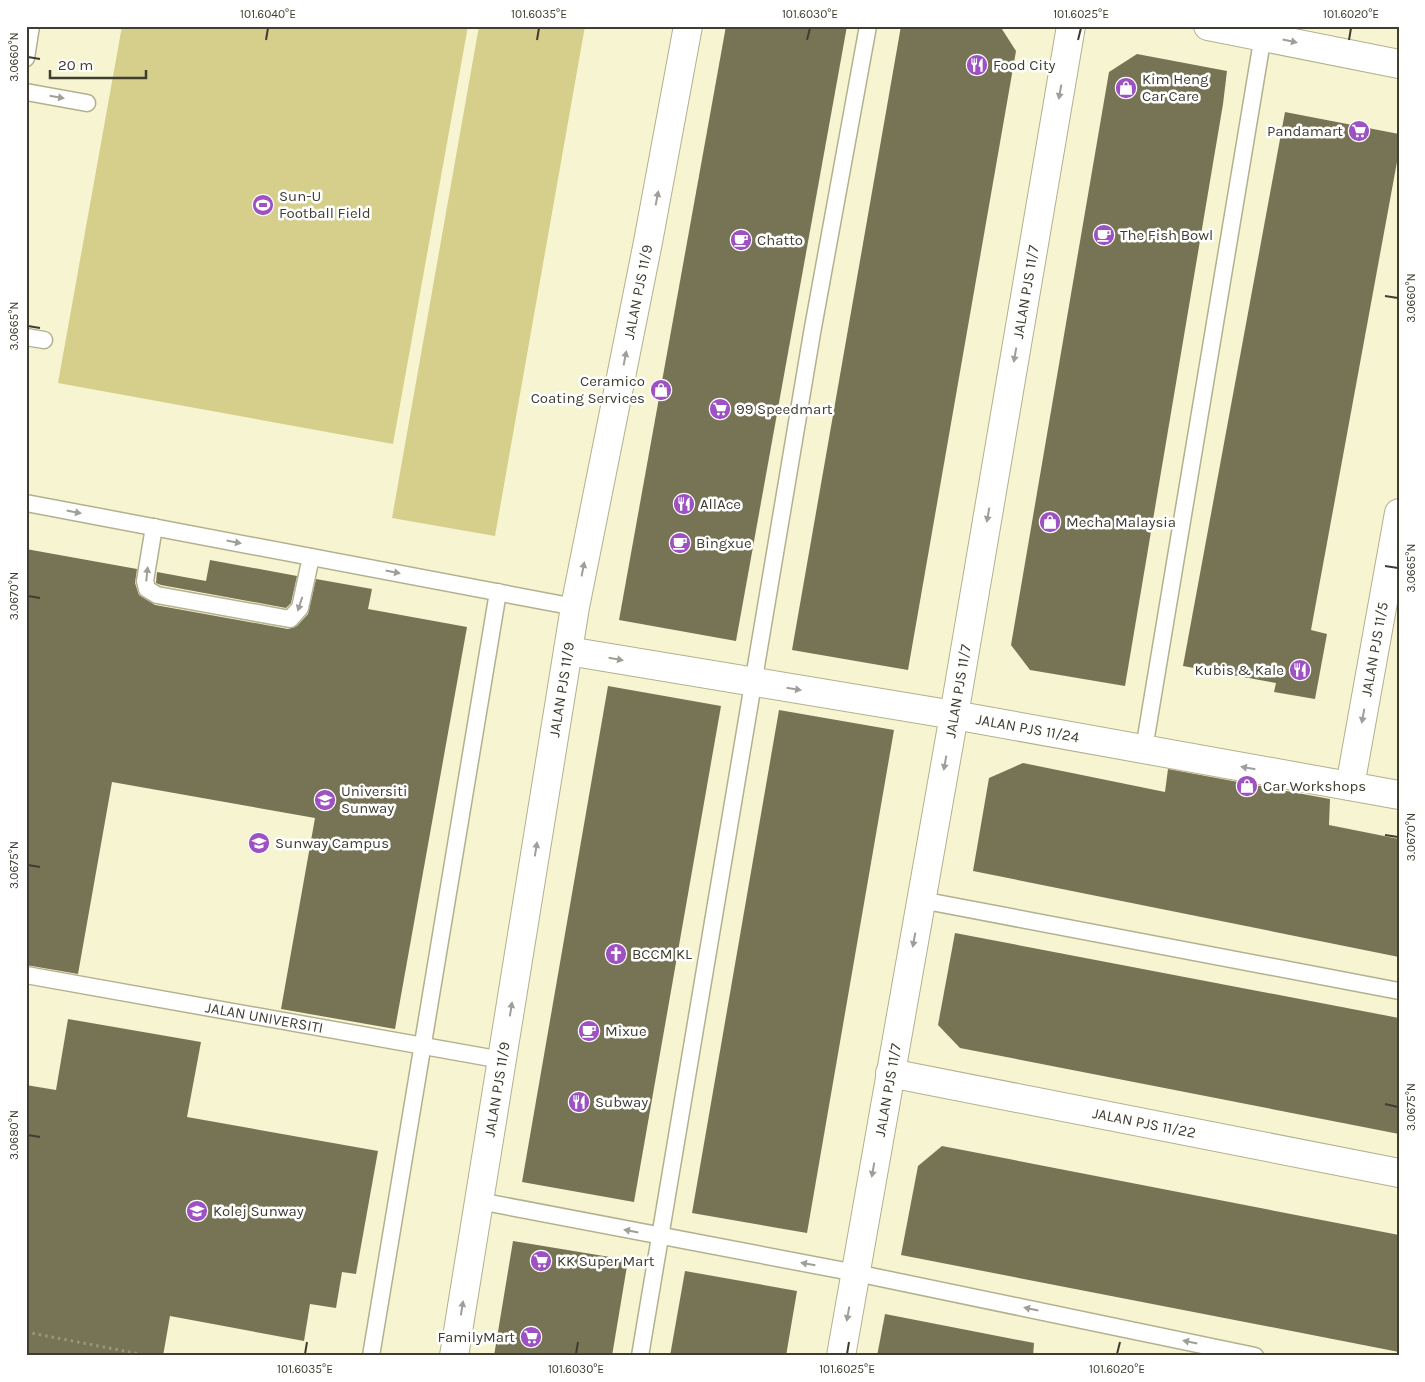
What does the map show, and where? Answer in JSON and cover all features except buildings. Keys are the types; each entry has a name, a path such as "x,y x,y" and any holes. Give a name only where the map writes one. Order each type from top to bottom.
{"street":[{"name":"JALAN PJS 11/9","path":"454,1356 575,607 648,242 688,26"},
{"name":"JALAN PJS 11/7","path":"841,1356 954,715 1071,26"},
{"path":"1208,26 1263,35 1399,64"},
{"name":"JALAN PJS 11/5","path":"1350,786 1392,589 1399,513"},
{"name":"JALAN PJS 11/24","path":"568,651 954,715 1399,795"},
{"name":"JALAN PJS 11/22","path":"890,1073 1399,1173"}],"lane":[{"path":"26,58 31,26"},
{"path":"640,1356 752,682 812,333 868,26"},
{"path":"1144,750 1263,35"},
{"path":"26,92 87,103"},
{"path":"26,337 44,340"},
{"path":"26,502 575,607"},
{"path":"154,527 146,581 147,589 156,595 290,619 300,608 311,557"},
{"path":"371,1356 421,1046 498,592"},
{"path":"921,900 1399,991"},
{"name":"JALAN UNIVERSITI","path":"26,975 502,1060"},
{"path":"479,1201 856,1273 1254,1356"}],"path":[{"path":"26,1332 150,1356"}],"shaded area":[{"name":"Sun-U Football Field","path":"122,26 468,26 393,444 58,383"},
{"path":"479,26 585,26 495,536 392,518"}],"place":[{"name":"Food City","path":"977,65"},
{"name":"Kim Heng Car Care","path":"1126,88"},
{"name":"Pandamart","path":"1359,131"},
{"name":"Sun-U Football Field","path":"263,205"},
{"name":"The Fish Bowl","path":"1104,235"},
{"name":"Chatto","path":"741,240"},
{"name":"Ceramico Coating Services","path":"661,390"},
{"name":"99 Speedmart","path":"720,409"},
{"name":"AllAce","path":"684,504"},
{"name":"Mecha Malaysia","path":"1050,522"},
{"name":"Bingxue","path":"680,543"},
{"name":"Kubis & Kale","path":"1300,670"},
{"name":"Car Workshops","path":"1247,786"},
{"name":"Universiti Sunway","path":"325,800"},
{"name":"Sunway Campus","path":"259,843"},
{"name":"BCCM KL","path":"616,954"},
{"name":"Mixue","path":"589,1031"},
{"name":"Subway","path":"579,1102"},
{"name":"Kolej Sunway","path":"197,1211"},
{"name":"KK Super Mart","path":"541,1261"},
{"name":"FamilyMart","path":"531,1337"}]}
